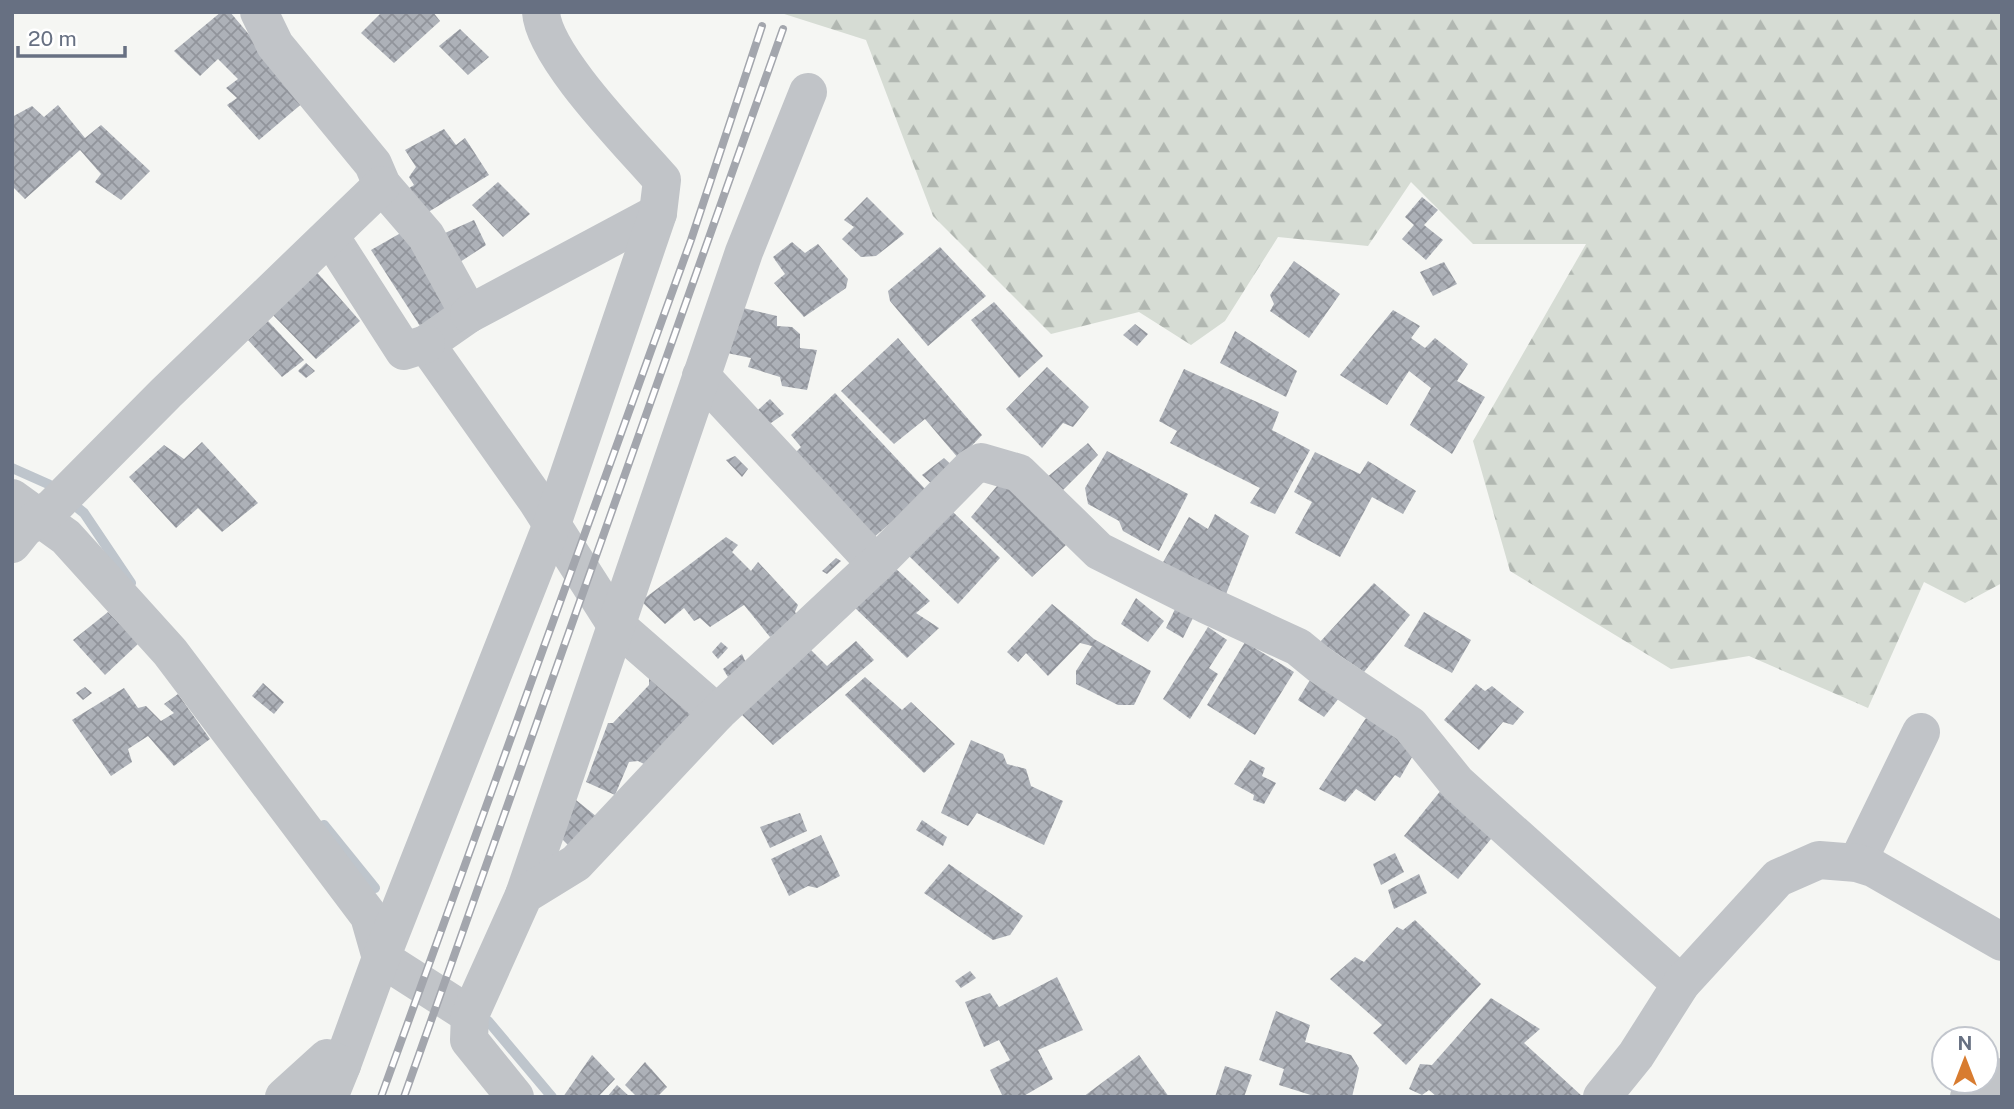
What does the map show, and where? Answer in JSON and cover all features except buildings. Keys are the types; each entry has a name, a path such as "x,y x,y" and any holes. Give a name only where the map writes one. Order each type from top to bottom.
{"street":[{"path":"259,12 275,45 373,164 382,185 426,236 469,314"},
{"path":"336,1081 381,958 552,524 658,213 662,180 565,66 542,23 541,12"},
{"path":"515,1097 469,1040 470,1016 524,895 744,251 808,92"},
{"path":"382,185 166,393 38,511 66,537 170,652 369,916 381,958 470,1016"},
{"path":"330,236 404,351 426,344 469,314 658,213"},
{"path":"426,344 552,524 616,625 717,713"},
{"path":"701,376 876,564"},
{"path":"524,895 576,863 717,713 876,564 971,468 981,462 1019,473 1098,551 1298,647 1320,665 1410,725 1457,783 1681,984"},
{"path":"1857,863 1922,732"},
{"path":"1602,1097 1636,1055 1681,984 1778,878 1819,860 1857,863 1873,868 2002,942"},
{"path":"284,1097 327,1058 336,1081"},
{"path":"1969,1097 2002,1077"}],"green space":[{"path":"778,12 2002,12 2002,583 1965,603 1924,582 1868,708 1749,656 1671,669 1510,571 1473,441 1586,244 1473,244 1411,182 1368,246 1278,237 1225,321 1191,345 1139,312 1051,334 933,216 866,40"}],"waterway":[{"path":"12,468 48,484 84,513 131,583"},
{"path":"324,825 375,888"},
{"path":"488,1021 552,1097"}],"railway":[{"path":"381,1097 691,240 762,26"},
{"path":"404,1097 783,29"}]}
